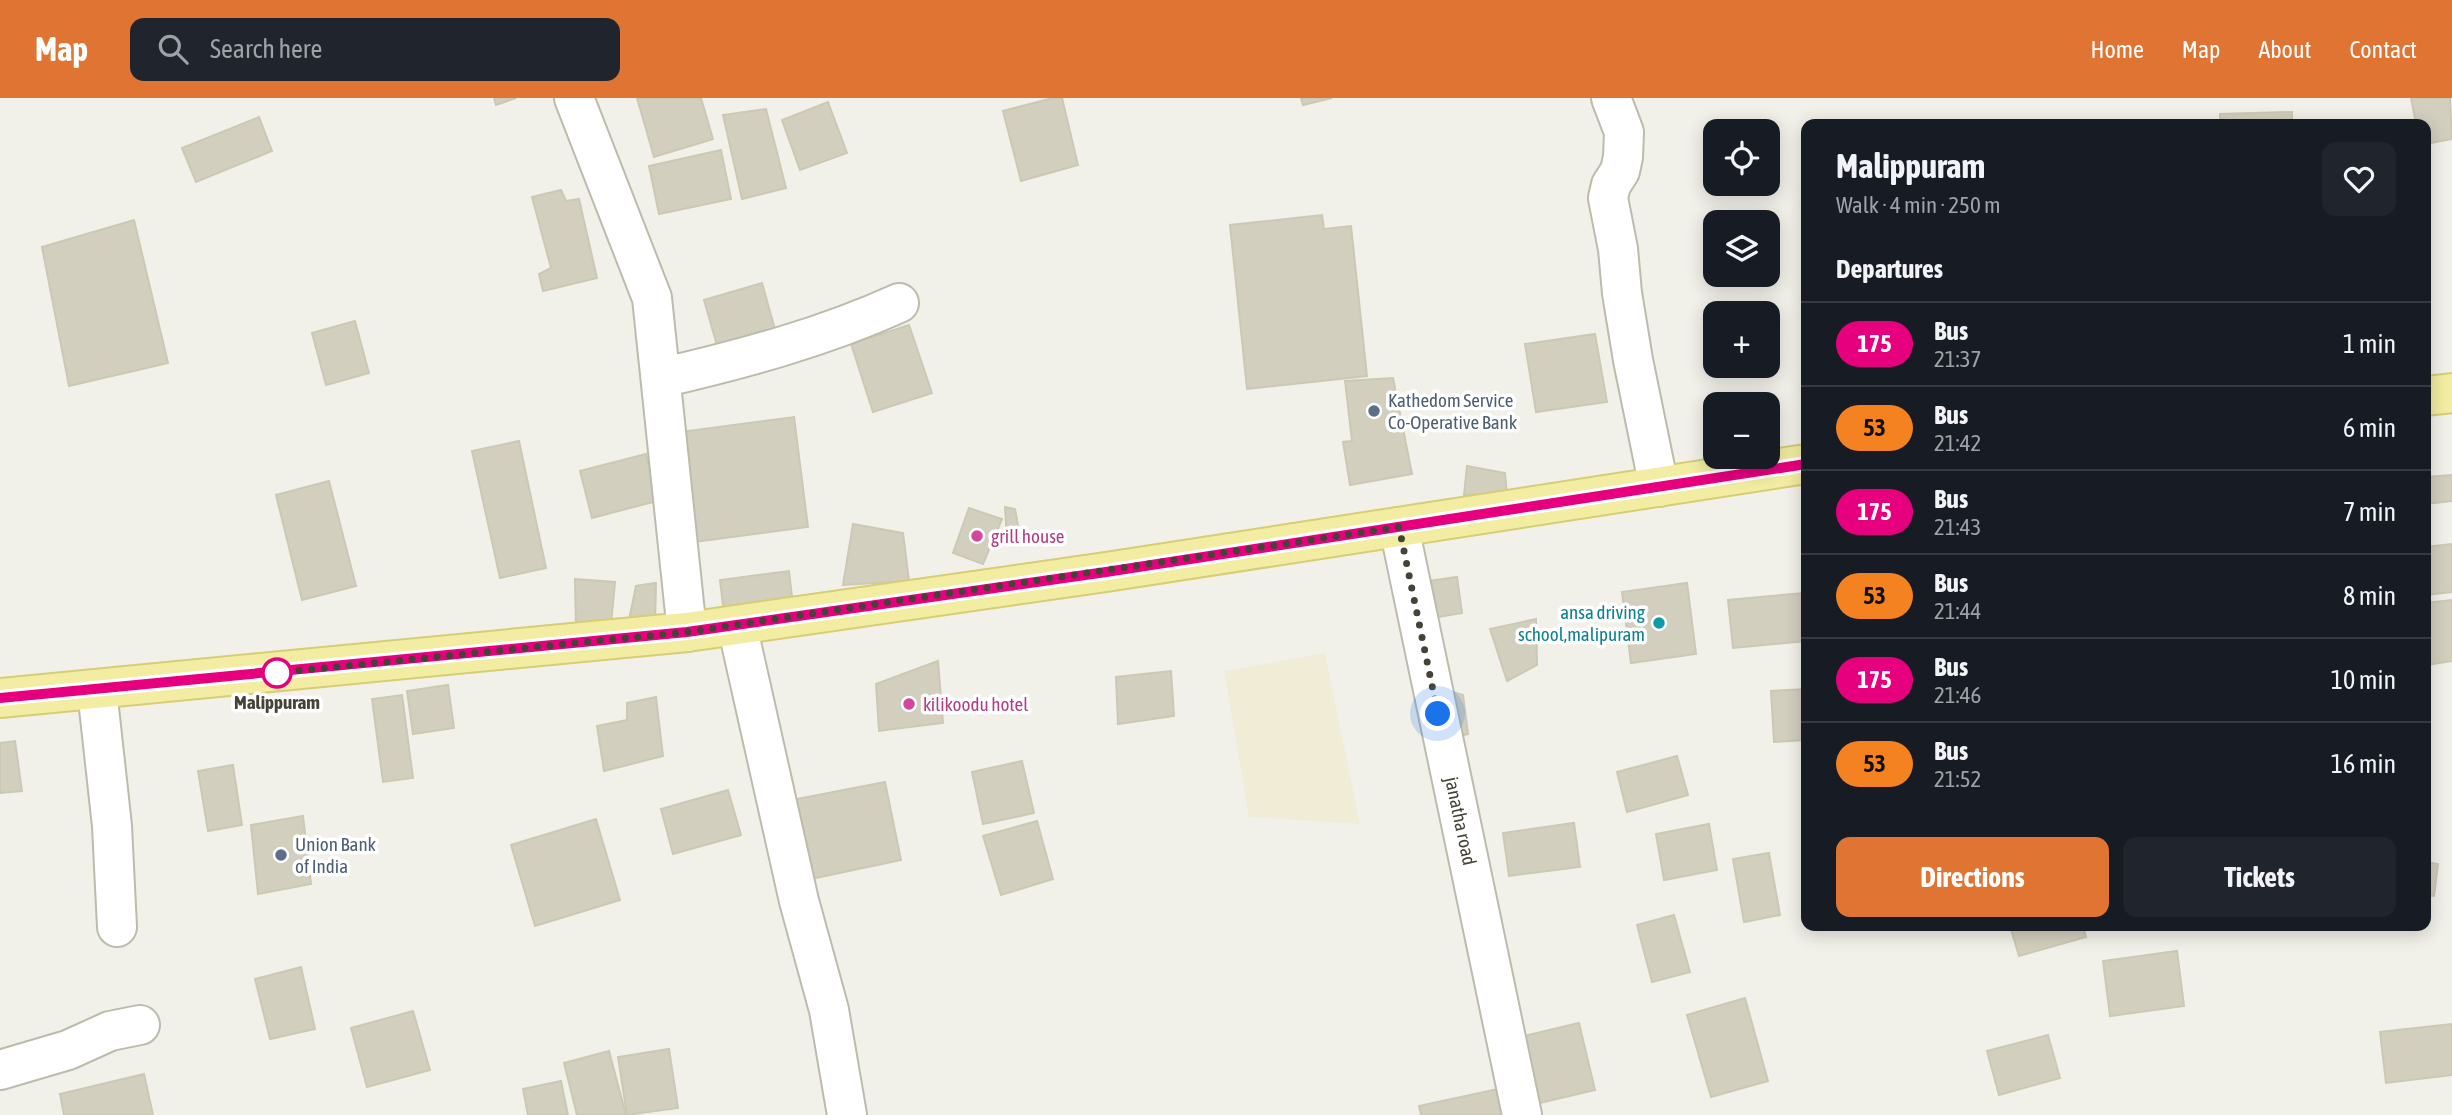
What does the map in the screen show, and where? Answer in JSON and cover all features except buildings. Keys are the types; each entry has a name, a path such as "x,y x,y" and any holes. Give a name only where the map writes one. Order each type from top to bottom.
{"main road":[{"path":"2431,395 2452,393"},
{"path":"0,698 687,632 1801,465"}],"street":[{"path":"575,98 652,298 687,632"},
{"path":"1611,98 1624,132 1620,171 1611,185 1608,198 1642,409 1659,486"},
{"path":"661,378 753,357 865,318 899,303"},
{"name":"janatha road","path":"1399,527 1522,1115"},
{"path":"737,625 799,901 829,1010 847,1115"},
{"path":"97,690 113,826 117,927"},
{"path":"0,1070 68,1050 110,1031 140,1024"}],"shaded area":[{"path":"1325,653 1360,824 1249,817 1224,671"}],"bus line":[{"name":"175","path":"0,698 687,632 1106,572 1801,465"}],"place":[{"name":"Kathedom Service Co-Operative Bank","path":"1374,411"},
{"name":"grill house","path":"977,536"},
{"name":"ansa driving school,malipuram","path":"1659,623"},
{"name":"Malippuram","path":"277,673"},
{"name":"kilikoodu hotel","path":"909,704"},
{"name":"Union Bank of India","path":"281,855"}],"route":[{"path":"277,673 263,674 687,632 1399,527 1438,714"}]}
